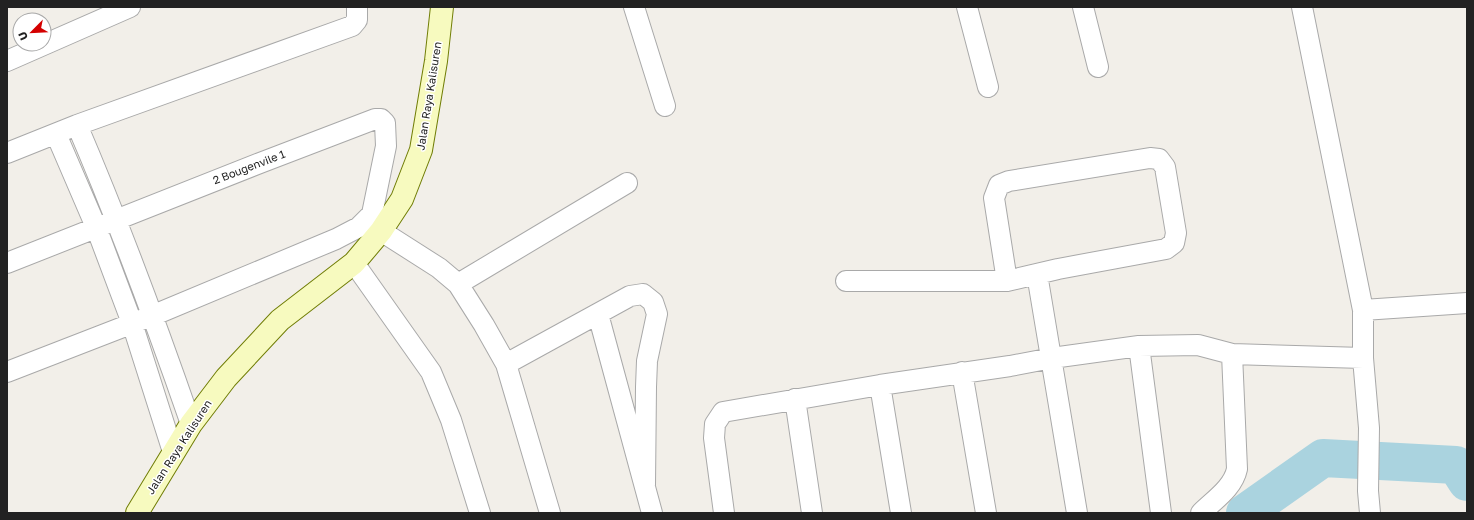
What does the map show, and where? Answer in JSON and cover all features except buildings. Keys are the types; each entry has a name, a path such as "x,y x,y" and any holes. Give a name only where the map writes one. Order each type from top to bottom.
{"main road":[{"name":"Jalan Raya Kalisuren","path":"136,513 191,424 226,378 280,320 354,263 381,231 402,199 421,150 436,61 442,7"}],"street":[{"path":"7,61 130,7"},
{"path":"7,153 77,125 352,26 357,20 357,7"},
{"path":"634,7 664,106"},
{"path":"967,7 988,87"},
{"path":"1083,7 1098,67"},
{"path":"1302,7 1363,310 1363,358 1368,428 1368,491 1370,513"},
{"name":"2 Bougenvile 1","path":"7,263 118,220 260,162 375,119 381,119 385,123 387,131 384,154 372,214 358,228 336,239 154,315"},
{"path":"77,125 118,220 154,315 191,424"},
{"path":"56,134 96,228 132,323 173,452"},
{"path":"846,281 1007,281 1166,249 1174,243 1176,233 1165,167 1159,159 1150,158 1009,181 999,185 994,198 1007,281"},
{"path":"458,284 627,183"},
{"path":"381,231 439,268 458,284 506,364 550,513"},
{"path":"354,263 431,372 452,420 480,513"},
{"path":"1038,274 1077,513"},
{"path":"506,364 630,296 644,294 653,302 657,314 647,361 645,485"},
{"path":"1363,310 1467,304"},
{"path":"598,314 652,513"},
{"path":"7,372 154,315"},
{"path":"724,513 714,438 715,424 723,412 880,384 1139,346 1198,345 1232,354 1363,358"},
{"path":"1139,346 1161,513"},
{"path":"1201,513 1230,486 1236,478 1237,469 1232,354"},
{"path":"962,372 986,513"},
{"path":"880,384 901,513"},
{"path":"795,400 812,513"}],"waterway":[{"path":"1245,513 1323,458 1456,465 1467,482"}]}
